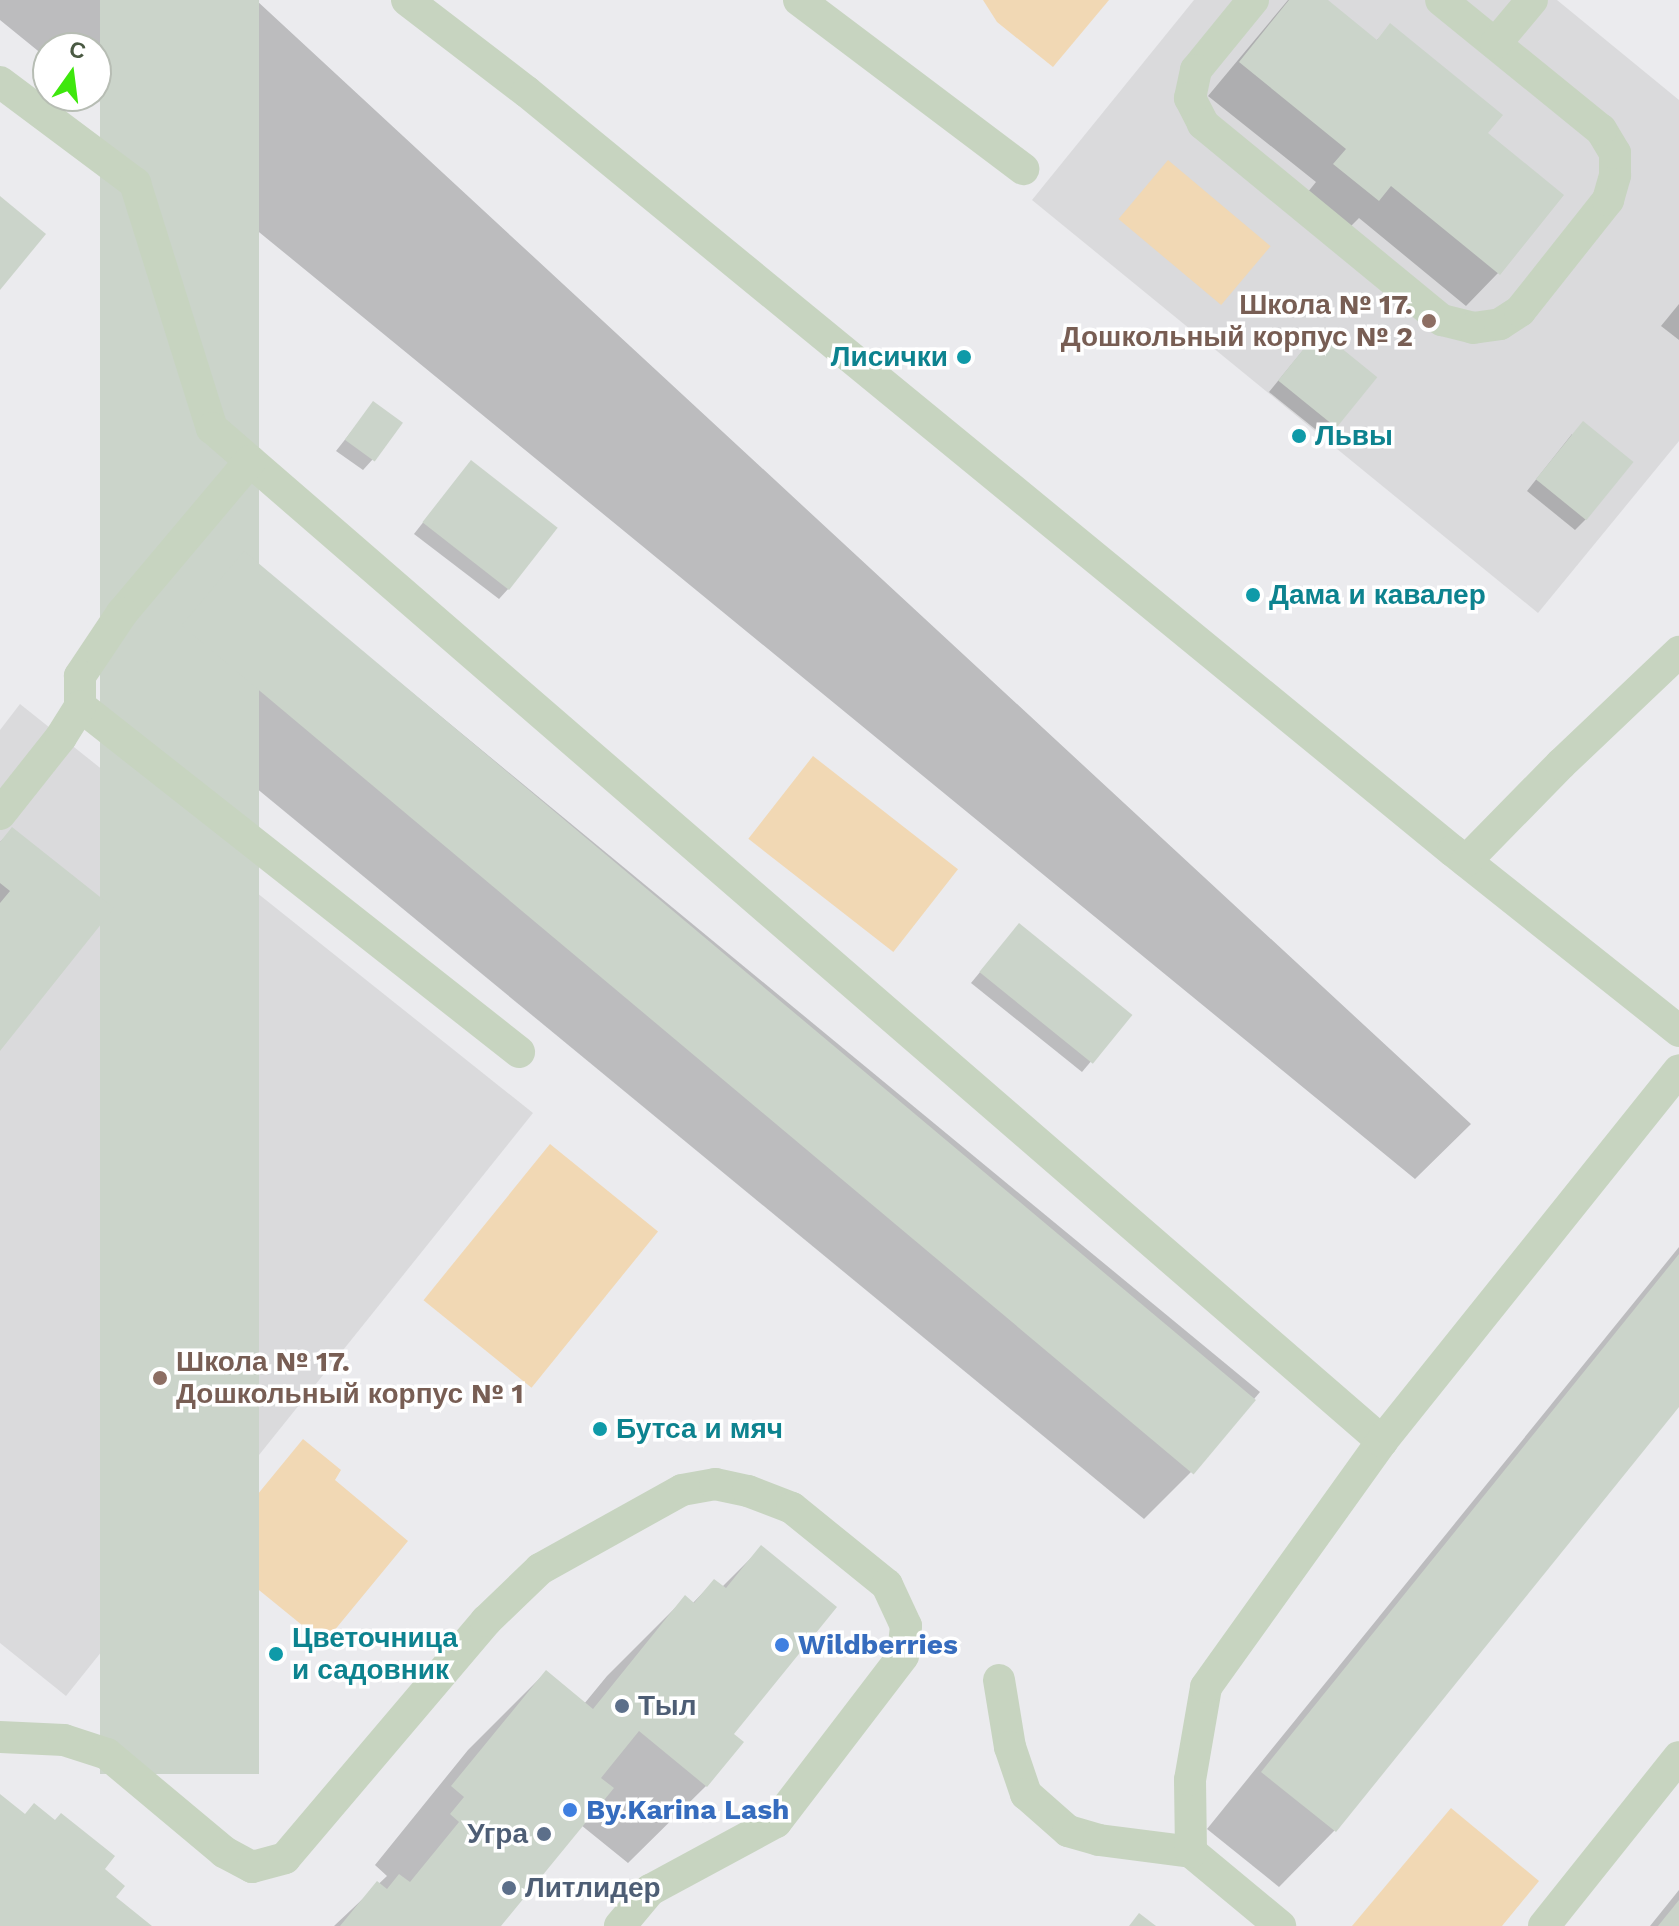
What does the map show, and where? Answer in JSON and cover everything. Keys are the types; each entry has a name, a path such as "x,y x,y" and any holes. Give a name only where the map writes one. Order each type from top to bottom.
{"lane":[{"path":"407,0 527,92 1466,861 1679,1031"},
{"path":"799,0 1023,169"},
{"path":"1253,0 1196,70 1190,98 1203,124 1442,320 1473,328 1500,324 1520,311 1608,200 1615,175 1615,153 1601,130 1441,0"},
{"path":"1496,43 1532,0"},
{"path":"0,82 135,183 212,428 1382,1441"},
{"path":"0,814 61,737 80,706 80,676 122,613 250,461"},
{"path":"1466,861 1561,764 1679,652"},
{"path":"80,706 519,1052"},
{"path":"1191,1852 1190,1780 1206,1687 1382,1441 1679,1070"},
{"path":"0,1737 64,1740 107,1754 224,1852 252,1867 285,1858 486,1621 540,1569 682,1490 715,1484 748,1491 792,1508 887,1585 906,1626 903,1656 776,1822 650,1890 620,1926"},
{"path":"999,1680 1010,1747 1026,1794 1068,1831 1099,1840 1191,1852 1280,1926"},
{"path":"1544,1926 1679,1757"}],"shaded area":[{"path":"983,0 1109,0 1053,67 997,22"},
{"name":"Школа № 17. Дошкольный корпус № 2","path":"1194,0 1557,0 1679,100 1679,441 1538,613 1032,200"},
{"path":"1168,160 1271,246 1221,305 1119,219"},
{"name":"Школа № 17. Дошкольный корпус № 1","path":"20,704 533,1113 66,1696 0,1643 0,730"},
{"path":"813,756 958,869 893,952 748,839"},
{"path":"550,1144 658,1231 532,1388 424,1300"},
{"path":"303,1439 341,1470 335,1480 408,1541 324,1643 211,1551"},
{"path":"1451,1808 1539,1881 1502,1926 1352,1926"}],"building":[{"path":"100,0 259,0 259,1774 100,1774 100,112 112,112 112,32 100,32"},
{"path":"1289,0 1328,0 1377,40 1390,23 1503,115 1488,133 1564,195 1500,275 1391,186 1379,201 1333,164 1346,149 1239,62"},
{"path":"0,196 46,234 0,290"},
{"path":"1319,330 1377,377 1336,428 1278,381"},
{"path":"373,401 403,423 375,462 345,440"},
{"path":"1583,421 1634,462 1586,520 1536,479"},
{"path":"471,460 558,528 509,590 422,522"},
{"path":"244,551 1256,1400 1194,1474 182,625"},
{"path":"12,827 114,908 0,1051 0,903 10,891 0,883 0,842"},
{"path":"1019,923 1132,1015 1093,1064 979,972"},
{"path":"1679,1254 1679,1407 1336,1832 1261,1772"},
{"path":"761,1545 837,1607 734,1734 744,1742 707,1787 639,1731 601,1778 614,1788 501,1926 340,1926 377,1881 387,1889 399,1874 410,1882 459,1822 450,1814 464,1797 451,1786 546,1670 593,1709 685,1595 694,1603 714,1579 726,1588"},
{"path":"0,1794 25,1814 34,1803 55,1820 61,1813 115,1856 105,1869 125,1886 116,1897 152,1926 0,1926"},
{"path":"1679,1900 1679,1926 1658,1926"},
{"path":"1139,1913 1156,1926 1129,1926"}],"place":[{"name":"Школа № 17. Дошкольный корпус № 2","path":"1429,321"},
{"name":"Лисички","path":"964,357"},
{"name":"Львы","path":"1299,436"},
{"name":"Дама и кавалер","path":"1253,595"},
{"name":"Школа № 17. Дошкольный корпус № 1","path":"160,1378"},
{"name":"Бутса и мяч","path":"600,1429"},
{"name":"Wildberries","path":"782,1645"},
{"name":"Цветочница и садовник","path":"276,1654"},
{"name":"Тыл","path":"622,1706"},
{"name":"By.Karina Lash","path":"570,1810"},
{"name":"Угра","path":"544,1834"},
{"name":"Литлидер","path":"509,1888"}]}
